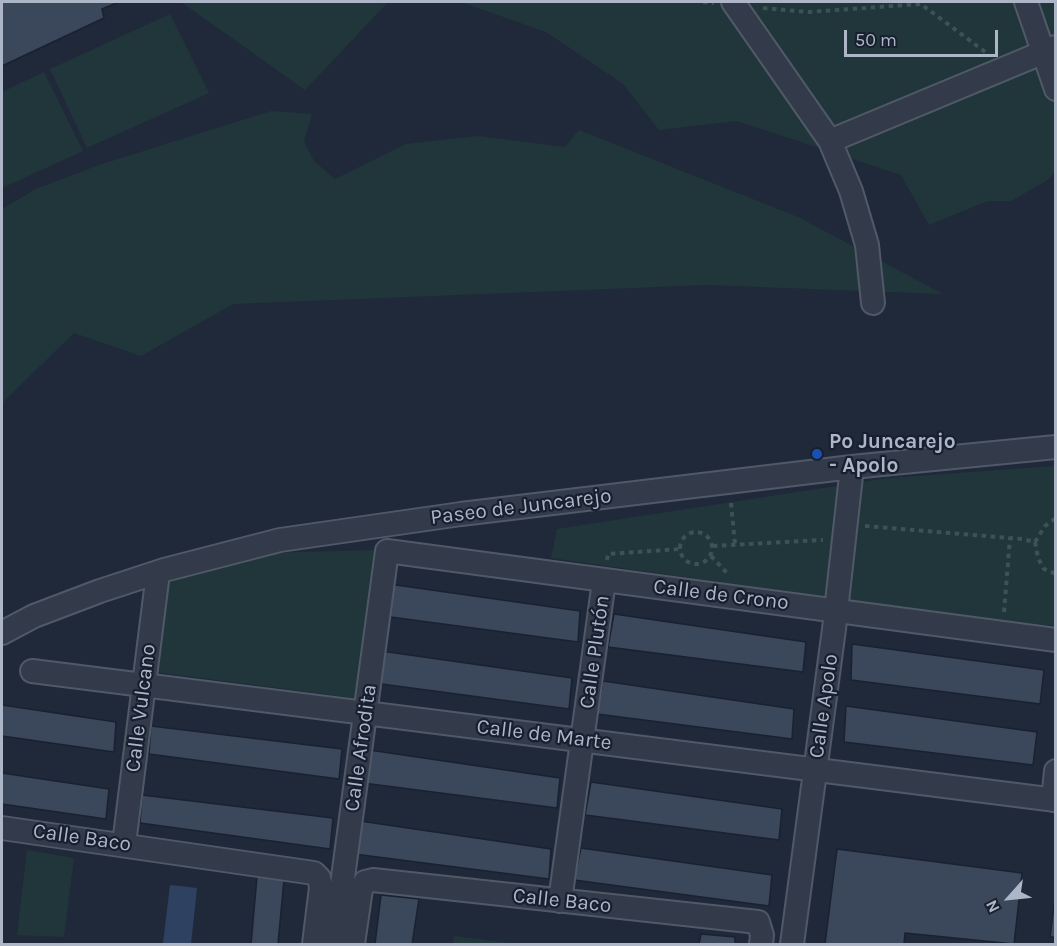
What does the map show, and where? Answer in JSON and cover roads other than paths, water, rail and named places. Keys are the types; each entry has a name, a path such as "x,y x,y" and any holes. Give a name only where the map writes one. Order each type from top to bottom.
{"street":[{"path":"1026,2 1049,50 1056,89"},
{"path":"730,3 831,141 852,191 867,245 873,303"},
{"path":"831,141 1049,50"},
{"name":"Paseo de Juncarejo","path":"2,633 45,612 158,573 280,540 461,514 852,467 1056,447"},
{"name":"Calle Apolo","path":"792,945 837,610 852,467"},
{"name":"Calle de Crono","path":"387,551 1056,640"},
{"name":"Calle Afrodita","path":"334,945 387,551"},
{"name":"Calle Vulcano","path":"124,844 158,573"},
{"name":"Calle Plutón","path":"560,901 604,581"},
{"name":"Calle de Marte","path":"32,671 1054,800"},
{"path":"1054,800 1056,771"},
{"name":"Calle Baco","path":"2,828 305,870 319,878 321,888 314,945"},
{"name":"Calle Baco","path":"353,945 361,889 365,882 373,880 758,922 762,935 760,945"}],"water":[{"path":"170,885 197,888 191,944 163,943"}],"place":[{"name":"Pº Juncarejo - Apolo","path":"817,454"}]}
